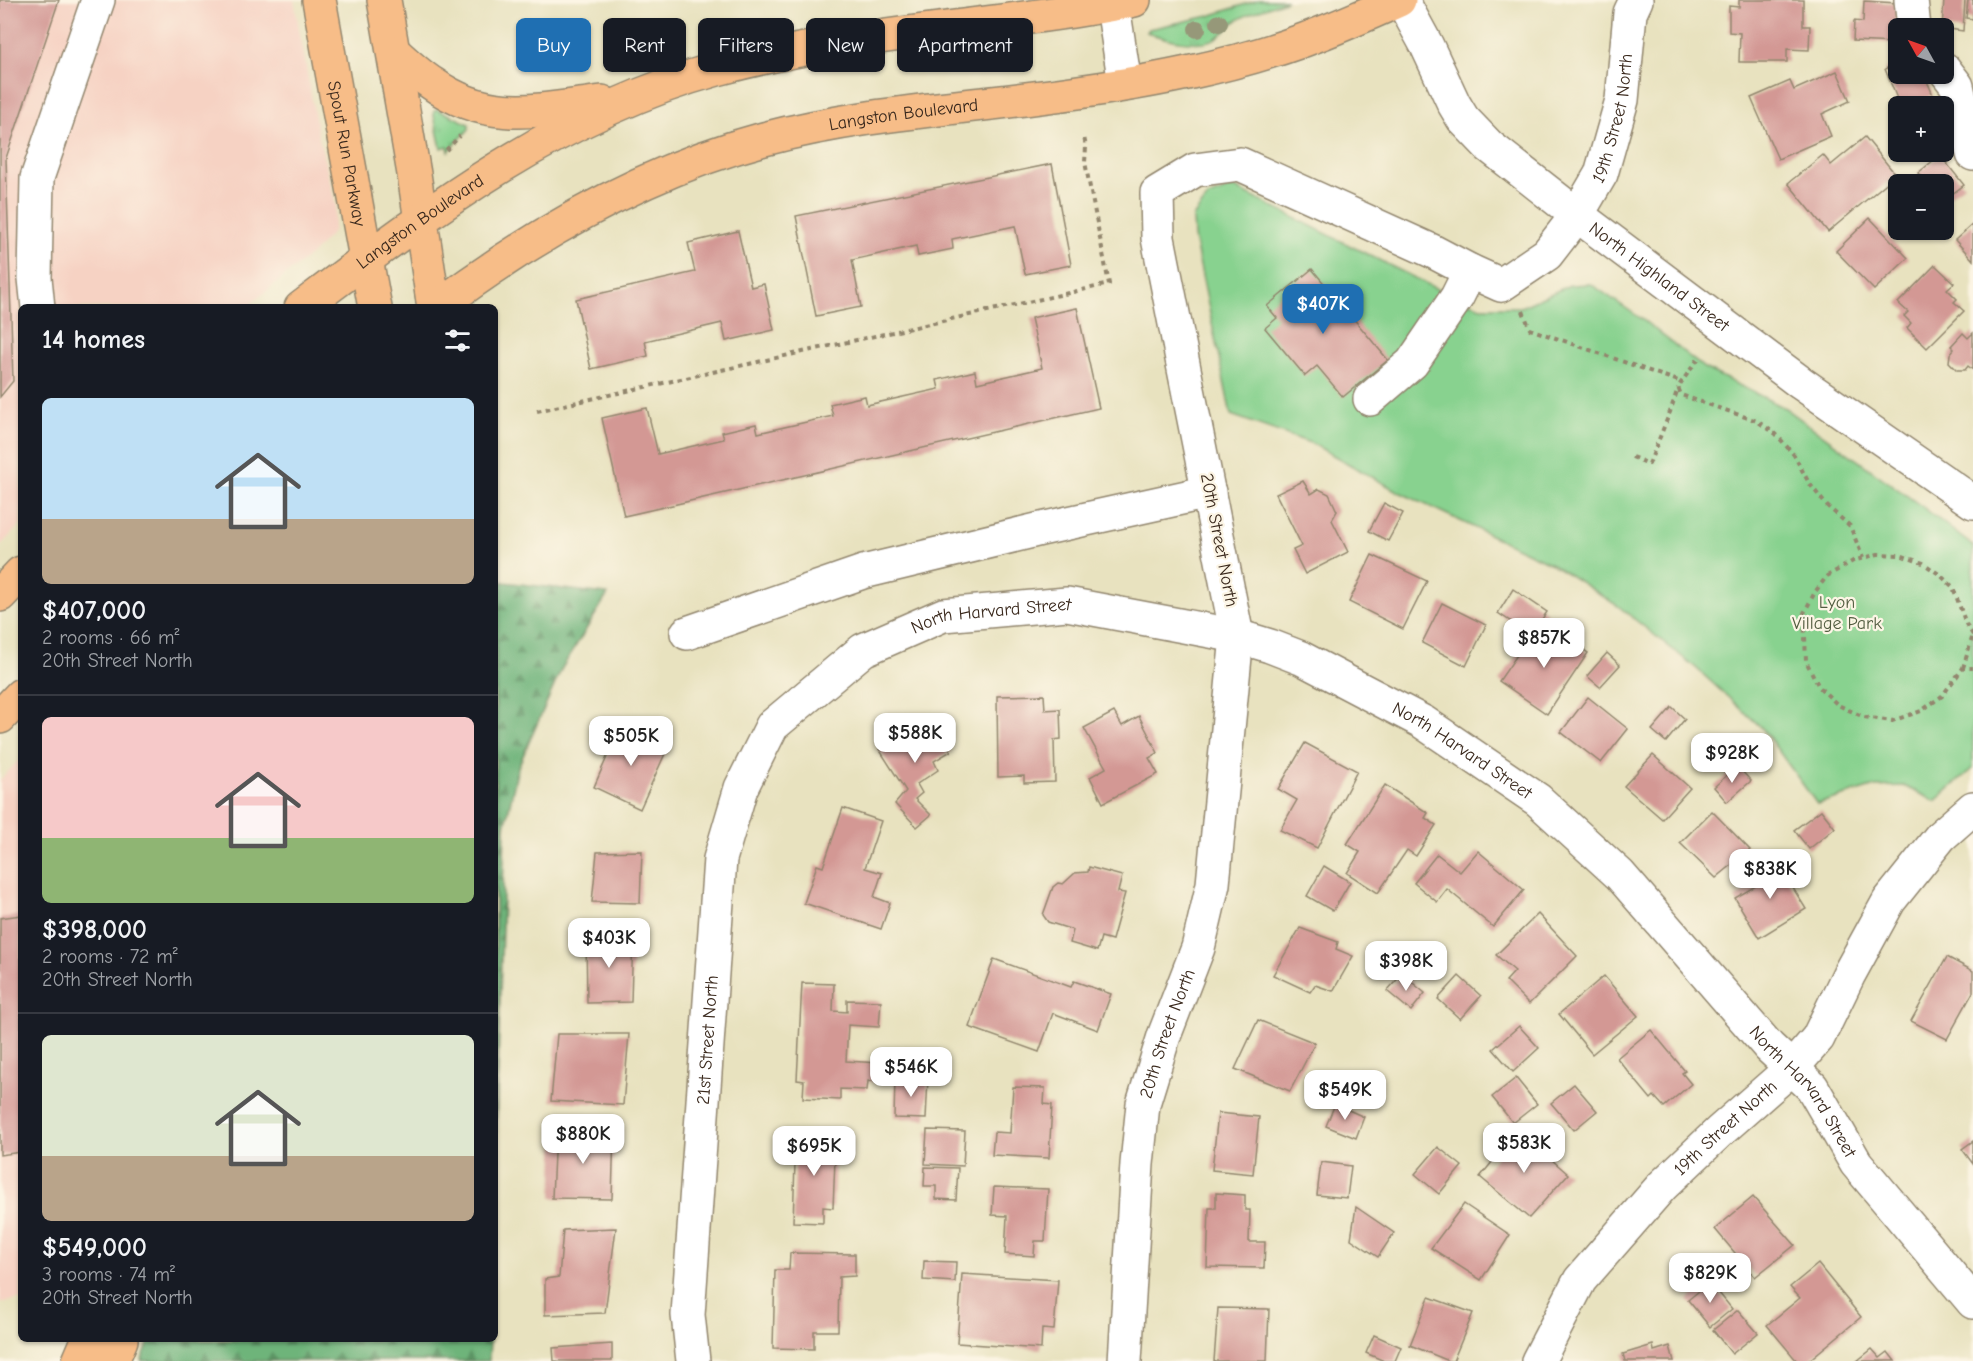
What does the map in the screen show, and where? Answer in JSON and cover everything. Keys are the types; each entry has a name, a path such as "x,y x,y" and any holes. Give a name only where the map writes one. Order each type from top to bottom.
{"main road":[{"name":"Spout Run Parkway","path":"319,0 374,304"},
{"path":"384,0 434,304"},
{"name":"Langston Boulevard","path":"441,304 510,257 594,206 645,182 762,139 820,126 883,116 1063,94 1184,73 1305,40 1400,0"},
{"name":"Langston Boulevard","path":"307,304 365,258 421,218 519,154 587,118 669,83 718,68 811,48 1120,2"},
{"path":"394,52 446,93 491,110 533,110 631,98"},
{"path":"0,595 18,576"},
{"path":"0,717 18,697"},
{"path":"79,1361 87,1342"},
{"path":"112,1361 120,1342"}],"street":[{"path":"38,304 35,278 37,178 98,0"},
{"name":"North Highland Street","path":"1400,0 1427,46 1463,119 1489,146 1801,383 1973,502"},
{"path":"1911,0 1913,18"},
{"path":"1120,2 1125,84"},
{"name":"19th Street North","path":"1577,215 1604,169 1622,100 1633,7"},
{"path":"1954,82 1957,86 1973,154"},
{"name":"20th Street North","path":"1125,1361 1143,1104 1164,1036 1198,948 1213,884 1237,636 1158,238 1156,193 1195,170 1240,164 1432,251 1501,285 1547,254 1577,215"},
{"path":"1370,399 1412,363 1457,297 1470,271"},
{"path":"687,633 863,572 1209,492"},
{"name":"North Harvard Street","path":"772,726 863,650 943,615 1068,604 1237,636 1301,658 1423,722 1538,800 1620,875 1768,1047 1812,1087 1856,1163 1973,1302"},
{"name":"21st Street North","path":"693,1361 687,1315 720,859 741,788 772,726"},
{"name":"19th Street North","path":"1538,1361 1580,1280 1662,1186 1792,1068 1818,1038 1889,901 1941,836 1973,808"}],"path":[{"path":"537,411 1109,284 1085,162 1084,137"},
{"path":"1520,304 1530,329 1681,382"},
{"path":"1632,458 1649,464 1678,387 1698,359"},
{"path":"1678,387 1681,395 1757,421 1776,434 1794,456 1809,483 1827,506 1850,526 1863,558"},
{"path":"1878,554 1900,555 1923,563 1939,574 1953,587 1966,624 1973,635 1963,668 1942,696 1921,711 1892,722 1864,717 1838,705 1819,687 1806,661 1804,613 1815,592 1827,576 1863,558 1878,554"},
{"path":"1963,668 1973,668"}],"shaded area":[{"path":"0,0 294,0 318,134 336,206 333,232 314,252 251,304 18,304 18,527 0,546"},
{"path":"18,761 18,1300 0,1303 0,780"}],"green space":[{"path":"1258,0 1287,0 1240,18 1219,36 1209,41 1182,41 1147,32 1149,29 1209,16"},
{"path":"437,109 469,124 469,129 449,151 448,146 441,148 434,116 434,111"},
{"name":"Lyon Village Park","path":"1233,187 1435,288 1481,307 1521,307 1570,285 1591,284 1643,320 1704,368 1785,408 1973,546 1973,768 1935,801 1904,786 1872,787 1817,804 1762,728 1696,668 1618,606 1554,565 1399,492 1313,444 1231,415 1194,237 1193,217 1208,197"},
{"path":"498,581 608,594 562,668 518,767 505,827 498,1062"},
{"path":"149,1342 490,1342 489,1361 141,1361"}],"building":[{"path":"0,0 59,0 6,158 13,381 0,397"},
{"path":"1739,0 1803,0 1803,26 1810,26 1809,50 1787,49 1787,62 1739,62 1740,33 1729,32 1729,6 1739,7"},
{"path":"1944,0 1965,0 1963,31 1954,30 1954,18 1943,18"},
{"path":"1968,0 1973,0 1973,19 1966,18"},
{"path":"1864,1 1897,3 1896,18 1888,18 1888,43 1853,41 1854,21 1863,22"},
{"path":"1837,71 1850,101 1822,114 1831,136 1778,159 1751,98 1790,81 1794,90"},
{"path":"1891,84 1928,84 1933,95 1931,96 1896,96"},
{"path":"1865,137 1895,174 1888,174 1888,182 1828,232 1788,183 1823,155 1831,165"},
{"path":"1931,162 1946,162 1964,185 1954,192 1954,174 1918,173"},
{"path":"1052,164 1071,265 1025,274 1015,226 952,239 953,249 918,256 916,246 852,260 861,307 816,316 796,216"},
{"path":"1870,218 1888,237 1888,240 1891,240 1908,258 1874,290 1836,251"},
{"path":"1973,224 1973,260 1955,240"},
{"path":"738,231 751,287 764,284 774,330 726,341 722,323 645,341 648,356 591,369 576,299 695,272 688,243"},
{"path":"1935,265 1954,283 1947,289 1957,299 1954,302 1964,311 1927,348 1907,328 1911,323 1904,316 1908,312 1898,303"},
{"path":"1312,269 1388,360 1343,397 1317,366 1305,376 1265,328 1277,318 1267,306"},
{"path":"1077,308 1099,408 624,516 602,418 647,408 658,454 724,439 722,432 756,424 758,433 833,416 830,404 865,396 867,405 939,389 937,380 975,371 977,383 1042,368 1031,318"},
{"path":"1963,333 1968,338 1973,333 1973,370 1968,366 1965,370 1957,370 1949,362 1950,354 1954,349 1951,346"},
{"path":"1303,481 1311,494 1319,489 1329,494 1337,511 1332,520 1348,552 1305,574 1293,550 1302,546 1276,494"},
{"path":"1384,503 1403,513 1388,541 1369,531"},
{"path":"1372,555 1427,581 1403,629 1349,602"},
{"path":"1513,589 1547,612 1531,635 1498,613"},
{"path":"1442,603 1486,625 1466,666 1422,643"},
{"path":"1547,624 1588,653 1547,714 1499,681 1526,642 1532,646"},
{"path":"1607,653 1620,665 1600,687 1587,676"},
{"path":"1044,695 1045,710 1060,709 1061,739 1054,740 1055,782 1024,783 1024,776 998,777 997,696"},
{"path":"1588,697 1628,729 1601,763 1561,732"},
{"path":"1672,707 1685,719 1666,742 1652,730"},
{"path":"1114,712 1122,726 1139,716 1158,753 1149,758 1158,774 1103,803 1090,777 1106,768 1084,728"},
{"path":"929,717 951,751 934,761 938,770 917,784 922,793 915,799 931,815 917,827 895,804 906,791 879,749"},
{"path":"621,725 668,747 640,809 594,787"},
{"path":"1305,743 1357,771 1317,848 1280,830 1297,800 1278,789"},
{"path":"1653,755 1690,788 1662,819 1624,786"},
{"path":"1737,766 1751,781 1727,802 1714,787"},
{"path":"1385,785 1428,813 1425,818 1436,825 1416,856 1407,850 1378,893 1347,873 1360,852 1347,844"},
{"path":"843,808 881,821 865,868 882,873 874,897 890,903 881,929 804,903 817,865 823,867"},
{"path":"1821,810 1835,828 1809,849 1794,830"},
{"path":"1712,811 1750,850 1716,878 1680,843"},
{"path":"642,851 640,903 592,902 597,852"},
{"path":"1478,851 1524,890 1493,927 1447,889 1437,902 1414,883 1437,854 1460,872"},
{"path":"1775,859 1806,909 1759,938 1735,898 1761,883 1754,872"},
{"path":"1324,866 1350,882 1333,911 1307,896"},
{"path":"1089,867 1122,876 1118,892 1125,893 1112,940 1101,937 1097,951 1070,943 1073,930 1048,922 1043,915 1053,887 1058,883 1063,884 1075,873 1088,872"},
{"path":"1538,914 1577,956 1529,1004 1506,981 1515,971 1496,955"},
{"path":"18,915 18,1152 0,1155 0,918"},
{"path":"1300,928 1338,942 1336,949 1353,956 1333,991 1315,985 1310,992 1273,975"},
{"path":"633,933 631,1002 587,1003 586,938"},
{"path":"1947,957 1973,971 1973,992 1947,1039 1911,1021"},
{"path":"994,959 1071,987 1074,981 1111,994 1098,1030 1053,1013 1039,1052 969,1027"},
{"path":"1402,974 1425,993 1411,1011 1387,991"},
{"path":"1459,976 1481,996 1460,1019 1438,999"},
{"path":"1604,976 1638,1016 1592,1054 1559,1014"},
{"path":"802,983 834,984 833,1011 847,1012 847,1000 881,1001 879,1027 848,1025 846,1061 880,1063 879,1082 868,1081 867,1090 840,1089 840,1100 803,1098 804,1081 797,1080"},
{"path":"1258,1020 1315,1043 1290,1091 1235,1069"},
{"path":"1519,1026 1539,1048 1513,1072 1493,1049"},
{"path":"1651,1030 1685,1071 1682,1073 1691,1084 1664,1107 1654,1096 1651,1099 1617,1058"},
{"path":"557,1034 629,1034 623,1105 551,1101"},
{"path":"895,1077 928,1078 926,1119 894,1118"},
{"path":"1516,1078 1537,1104 1513,1123 1492,1097"},
{"path":"1574,1084 1597,1111 1574,1130 1551,1103"},
{"path":"1013,1087 1045,1088 1044,1104 1052,1105 1049,1158 992,1155 994,1132 1010,1133"},
{"path":"1335,1104 1364,1117 1356,1138 1326,1126"},
{"path":"1218,1113 1259,1117 1253,1174 1212,1170"},
{"path":"614,1130 612,1199 552,1198 555,1131"},
{"path":"927,1130 965,1131 963,1166 925,1164"},
{"path":"1518,1130 1568,1174 1529,1218 1480,1177"},
{"path":"796,1134 836,1135 833,1208 823,1207 823,1223 793,1222"},
{"path":"1973,1141 1973,1164 1962,1149"},
{"path":"1438,1147 1462,1166 1439,1194 1415,1174"},
{"path":"1321,1162 1351,1166 1347,1198 1317,1195"},
{"path":"925,1167 958,1168 956,1200 936,1199 936,1186 924,1186"},
{"path":"994,1187 1048,1189 1045,1241 1035,1241 1034,1256 1005,1254 1007,1216 992,1215"},
{"path":"1216,1193 1245,1195 1245,1210 1250,1210 1249,1242 1265,1242 1264,1268 1207,1267 1209,1208 1216,1208"},
{"path":"1753,1197 1795,1245 1755,1277 1715,1229"},
{"path":"1464,1204 1510,1235 1481,1280 1431,1248"},
{"path":"1356,1207 1394,1233 1378,1257 1351,1239"},
{"path":"616,1228 605,1313 545,1315 545,1279 559,1277 563,1230"},
{"path":"790,1253 855,1254 855,1276 839,1277 838,1331 814,1331 814,1349 773,1348 775,1270 789,1270"},
{"path":"924,1261 956,1262 955,1282 923,1280"},
{"path":"1818,1264 1861,1317 1808,1361 1797,1361 1767,1325 1800,1298 1790,1287"},
{"path":"962,1274 1058,1280 1054,1330 1042,1329 1041,1349 957,1343"},
{"path":"1710,1282 1732,1309 1710,1327 1688,1300"},
{"path":"1429,1297 1473,1313 1453,1361 1410,1345"},
{"path":"1218,1308 1269,1309 1267,1361 1214,1361"},
{"path":"1738,1310 1758,1333 1732,1354 1713,1330"},
{"path":"1374,1335 1401,1347 1395,1361 1384,1361 1366,1353"},
{"path":"612,1344 612,1361 554,1361 553,1348"},
{"path":"1653,1345 1654,1351 1670,1346 1674,1361 1625,1361 1623,1354"},
{"path":"1872,1349 1880,1358 1888,1352 1895,1361 1857,1361"}]}
